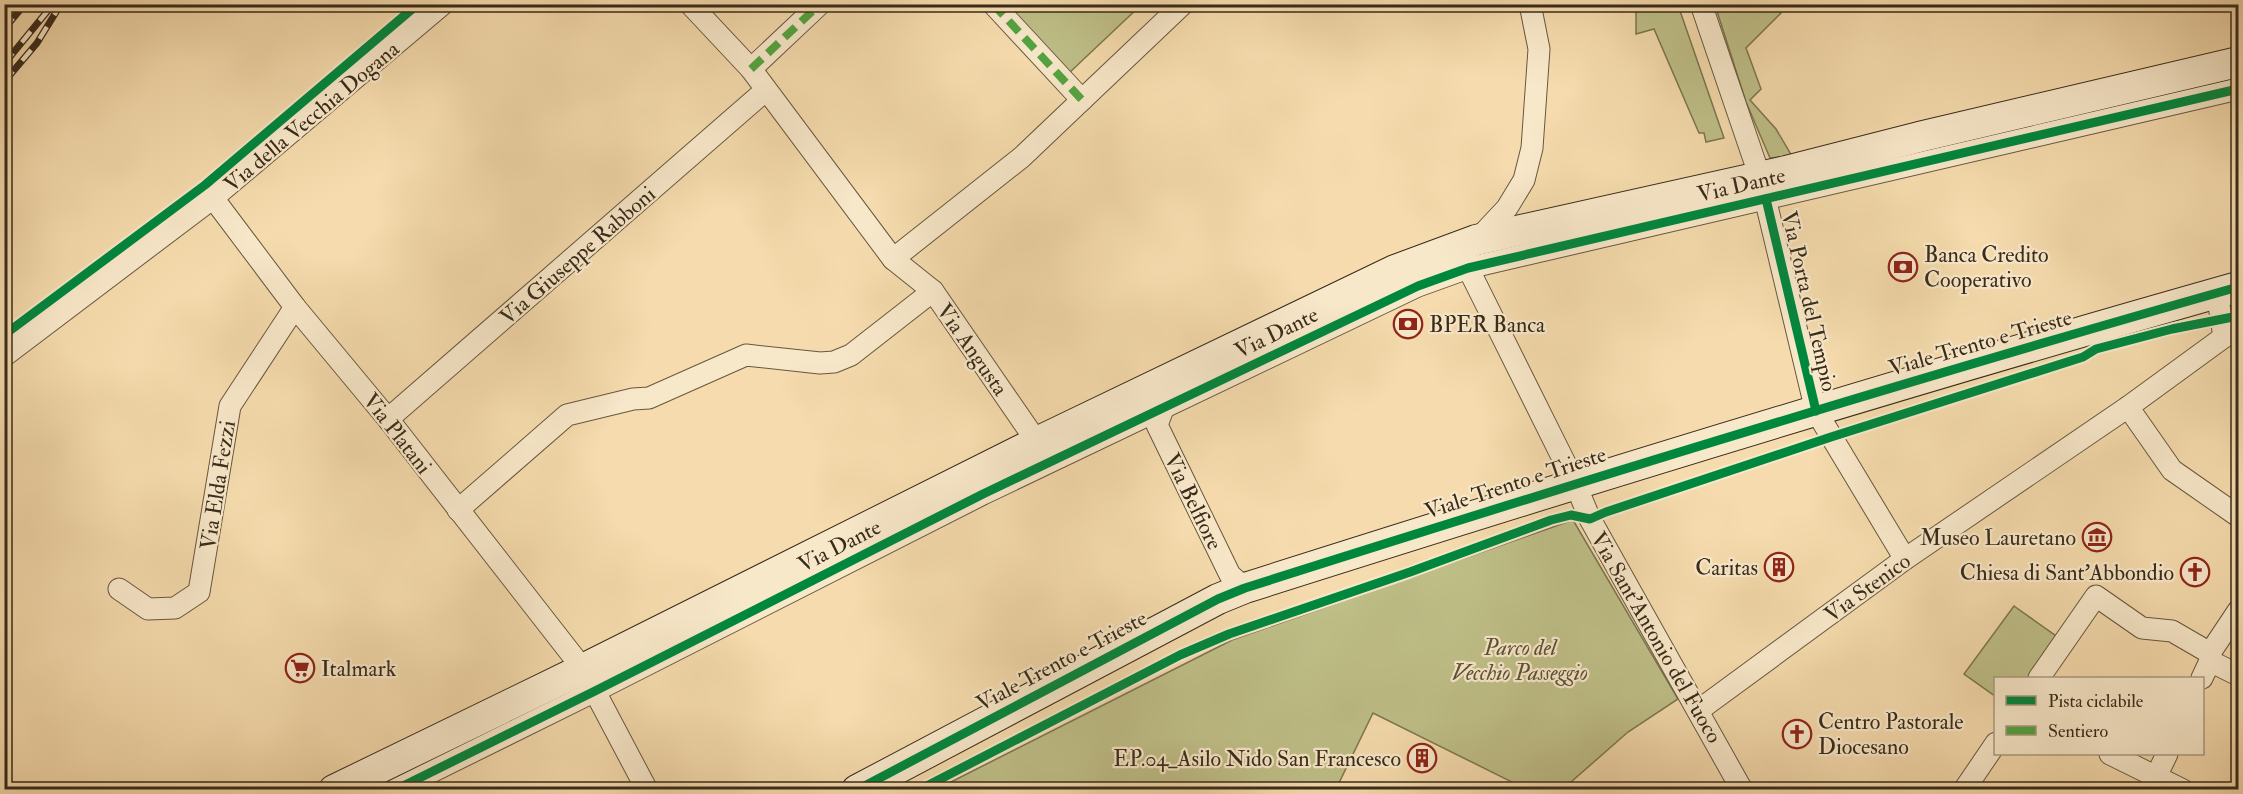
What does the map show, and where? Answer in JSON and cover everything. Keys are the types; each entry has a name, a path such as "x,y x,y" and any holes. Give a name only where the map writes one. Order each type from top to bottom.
{"main road":[{"name":"Via Dante","path":"334,789 589,680 849,536 1238,344 1395,270 1762,188 1923,136 2238,62"},
{"name":"Viale Trento e Trieste","path":"857,789 1232,594 1575,483 2228,290"}],"street":[{"name":"Via della Vecchia Dogana","path":"4,356 213,198 443,4"},
{"path":"690,4 751,69 892,259 933,291"},
{"path":"751,69 820,4"},
{"path":"993,4 1082,100"},
{"path":"892,259 1022,157 1183,4"},
{"path":"1472,254 1507,208 1524,180 1532,148 1539,49 1530,4"},
{"name":"Via Porta del Tempio","path":"1701,4 1762,188 1816,411 1905,559"},
{"name":"Via Dante","path":"1762,188 1892,169 2238,89"},
{"name":"Via Giuseppe Rabboni","path":"388,420 766,90"},
{"path":"1892,169 1923,136"},
{"name":"Via Platani","path":"213,198 295,307 388,420 589,680 647,789"},
{"name":"Via Dante","path":"395,789 589,680 832,570 983,494 1418,286 1472,254"},
{"name":"Via Sant'Antonio del Fuoco","path":"1472,254 1590,519 1742,789"},
{"name":"Viale Trento e Trieste","path":"2128,407 2231,339 2228,290"},
{"name":"Via Angusta","path":"458,510 567,415 633,399 649,399 746,355 820,363 834,362 851,355 933,291 1037,442"},
{"name":"Via Elda Fezzi","path":"119,588 148,609 176,608 199,591 230,406 295,307"},
{"name":"Via Dante","path":"1212,384 1238,344"},
{"path":"2128,407 2172,470 2238,516"},
{"name":"Via Stenico","path":"1699,710 1905,559 2128,407"},
{"name":"Via Belfiore","path":"1163,409 1157,425 1230,575 1232,594"},
{"name":"Via Belfiore","path":"1132,424 1146,429 1219,583 1232,594"},
{"path":"941,490 983,494"},
{"name":"Via Dante","path":"832,570 849,536"},
{"path":"2040,677 2097,596 2142,628 2172,631 2207,664 2238,675"},
{"path":"2207,664 2238,610"},
{"path":"1964,789 1994,744"},
{"path":"2112,755 2152,783 2183,789"},
{"path":"2152,783 2166,755"}],"green space":[{"path":"1002,5 1141,5 1068,74"},
{"path":"1636,5 1678,5 1724,138 1706,142 1704,133 1699,133 1654,29 1636,34"},
{"path":"1715,5 1777,5 1781,13 1746,48 1761,89 1750,100 1776,129 1792,156 1770,158 1746,102"},
{"name":"Parco del Vecchio Passeggio","path":"1573,520 1678,699 1628,732 1563,789 1526,789 1373,713 1336,789 937,789 1232,640"},
{"path":"2014,606 2059,638 2031,677 1994,677 1994,695 1964,674"}],"railway":[{"path":"4,29 25,4"},
{"path":"4,82 37,43 61,4"},
{"path":"4,64 50,8"}],"marked path":[{"path":"751,69 820,4"},
{"path":"993,4 1082,100"}],"cycle path":[{"path":"4,335 205,185 418,4"},
{"path":"395,790 983,494 1418,286 1468,268 2238,89"},
{"path":"1766,199 1816,411"},
{"path":"857,790 1218,599 1245,588 1740,433 2238,287"},
{"path":"919,790 1180,655 1229,634 1410,572 1551,520 1571,515 1590,519 1831,437 2083,357 2096,349 2172,329 2238,316"}],"place":[{"name":"Banca Credito Cooperativo","path":"1903,267"},
{"name":"BPER Banca","path":"1408,324"},
{"name":"Museo Lauretano","path":"2097,537"},
{"name":"Caritas","path":"1779,567"},
{"name":"Chiesa di Sant'Abbondio","path":"2195,572"},
{"name":"Italmark","path":"300,668"},
{"name":"Centro Pastorale Diocesano","path":"1797,734"},
{"name":"EP.04_Asilo Nido San Francesco","path":"1422,758"}]}
